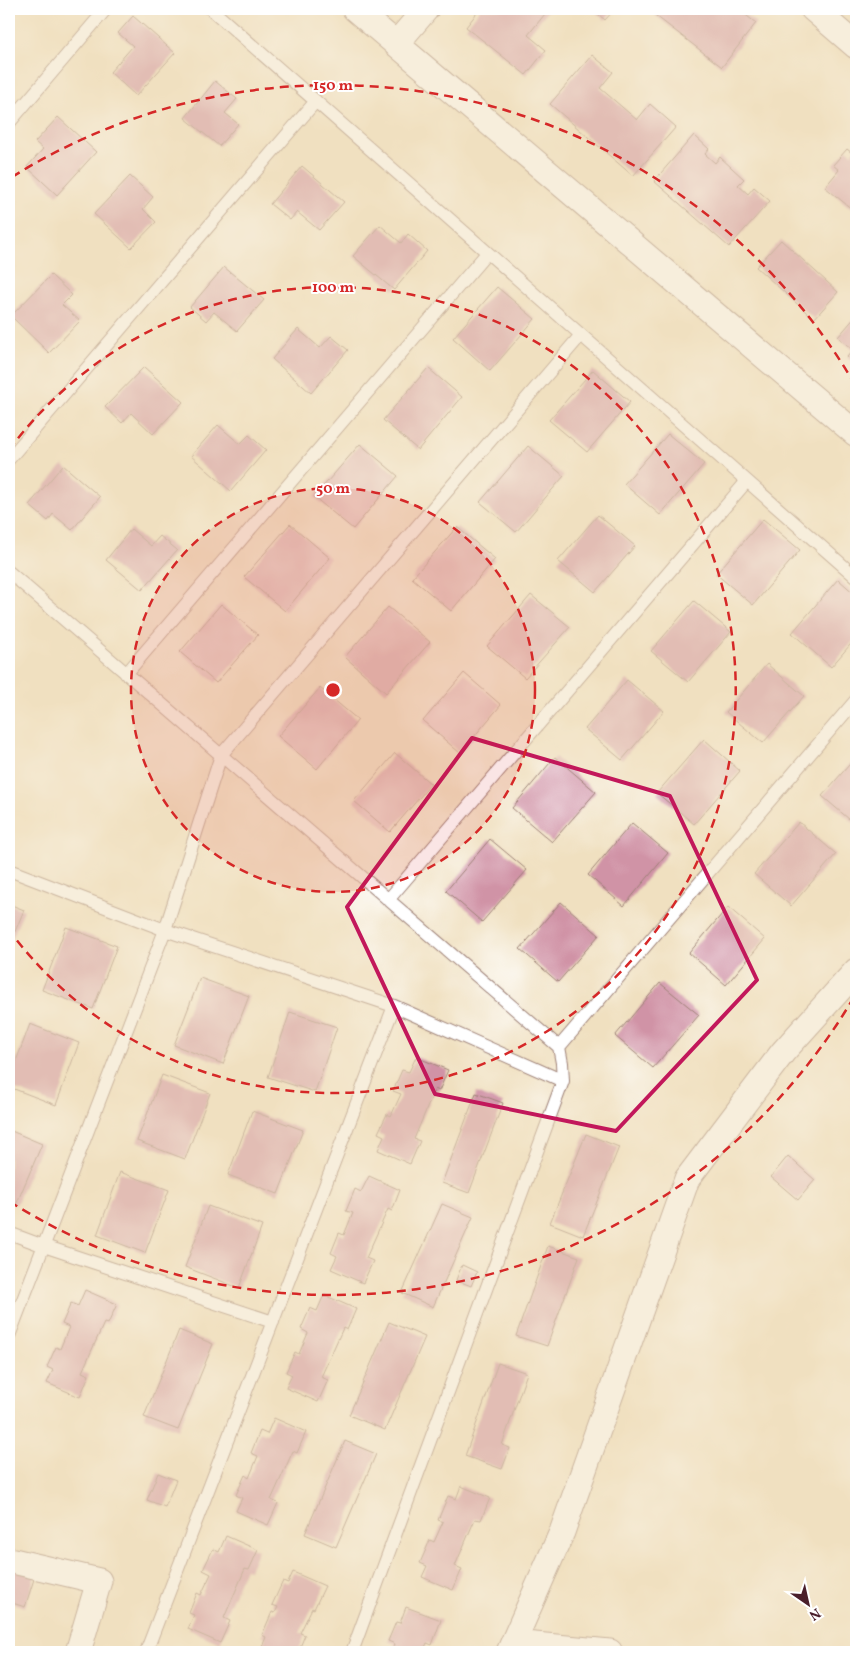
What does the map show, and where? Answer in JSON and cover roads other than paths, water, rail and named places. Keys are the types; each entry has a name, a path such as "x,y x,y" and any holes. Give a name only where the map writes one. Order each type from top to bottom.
{"street":[{"path":"355,9 856,434"},
{"path":"396,44 426,9"},
{"path":"813,9 856,46"},
{"path":"610,1652 511,1648 562,1532 687,1179 783,1052 856,971"},
{"path":"9,1560 99,1581 78,1652"}],"lane":[{"path":"9,123 106,9"},
{"path":"211,9 856,578"},
{"path":"9,459 316,102"},
{"path":"126,674 487,252"},
{"path":"9,1336 166,930 221,755 581,335"},
{"path":"388,900 747,481"},
{"path":"9,572 559,1047 563,1080 352,1652"},
{"path":"559,1047 856,700"},
{"path":"9,870 166,930 394,1006 563,1080"},
{"path":"146,1652 394,1006"},
{"path":"9,1233 273,1322"}]}
